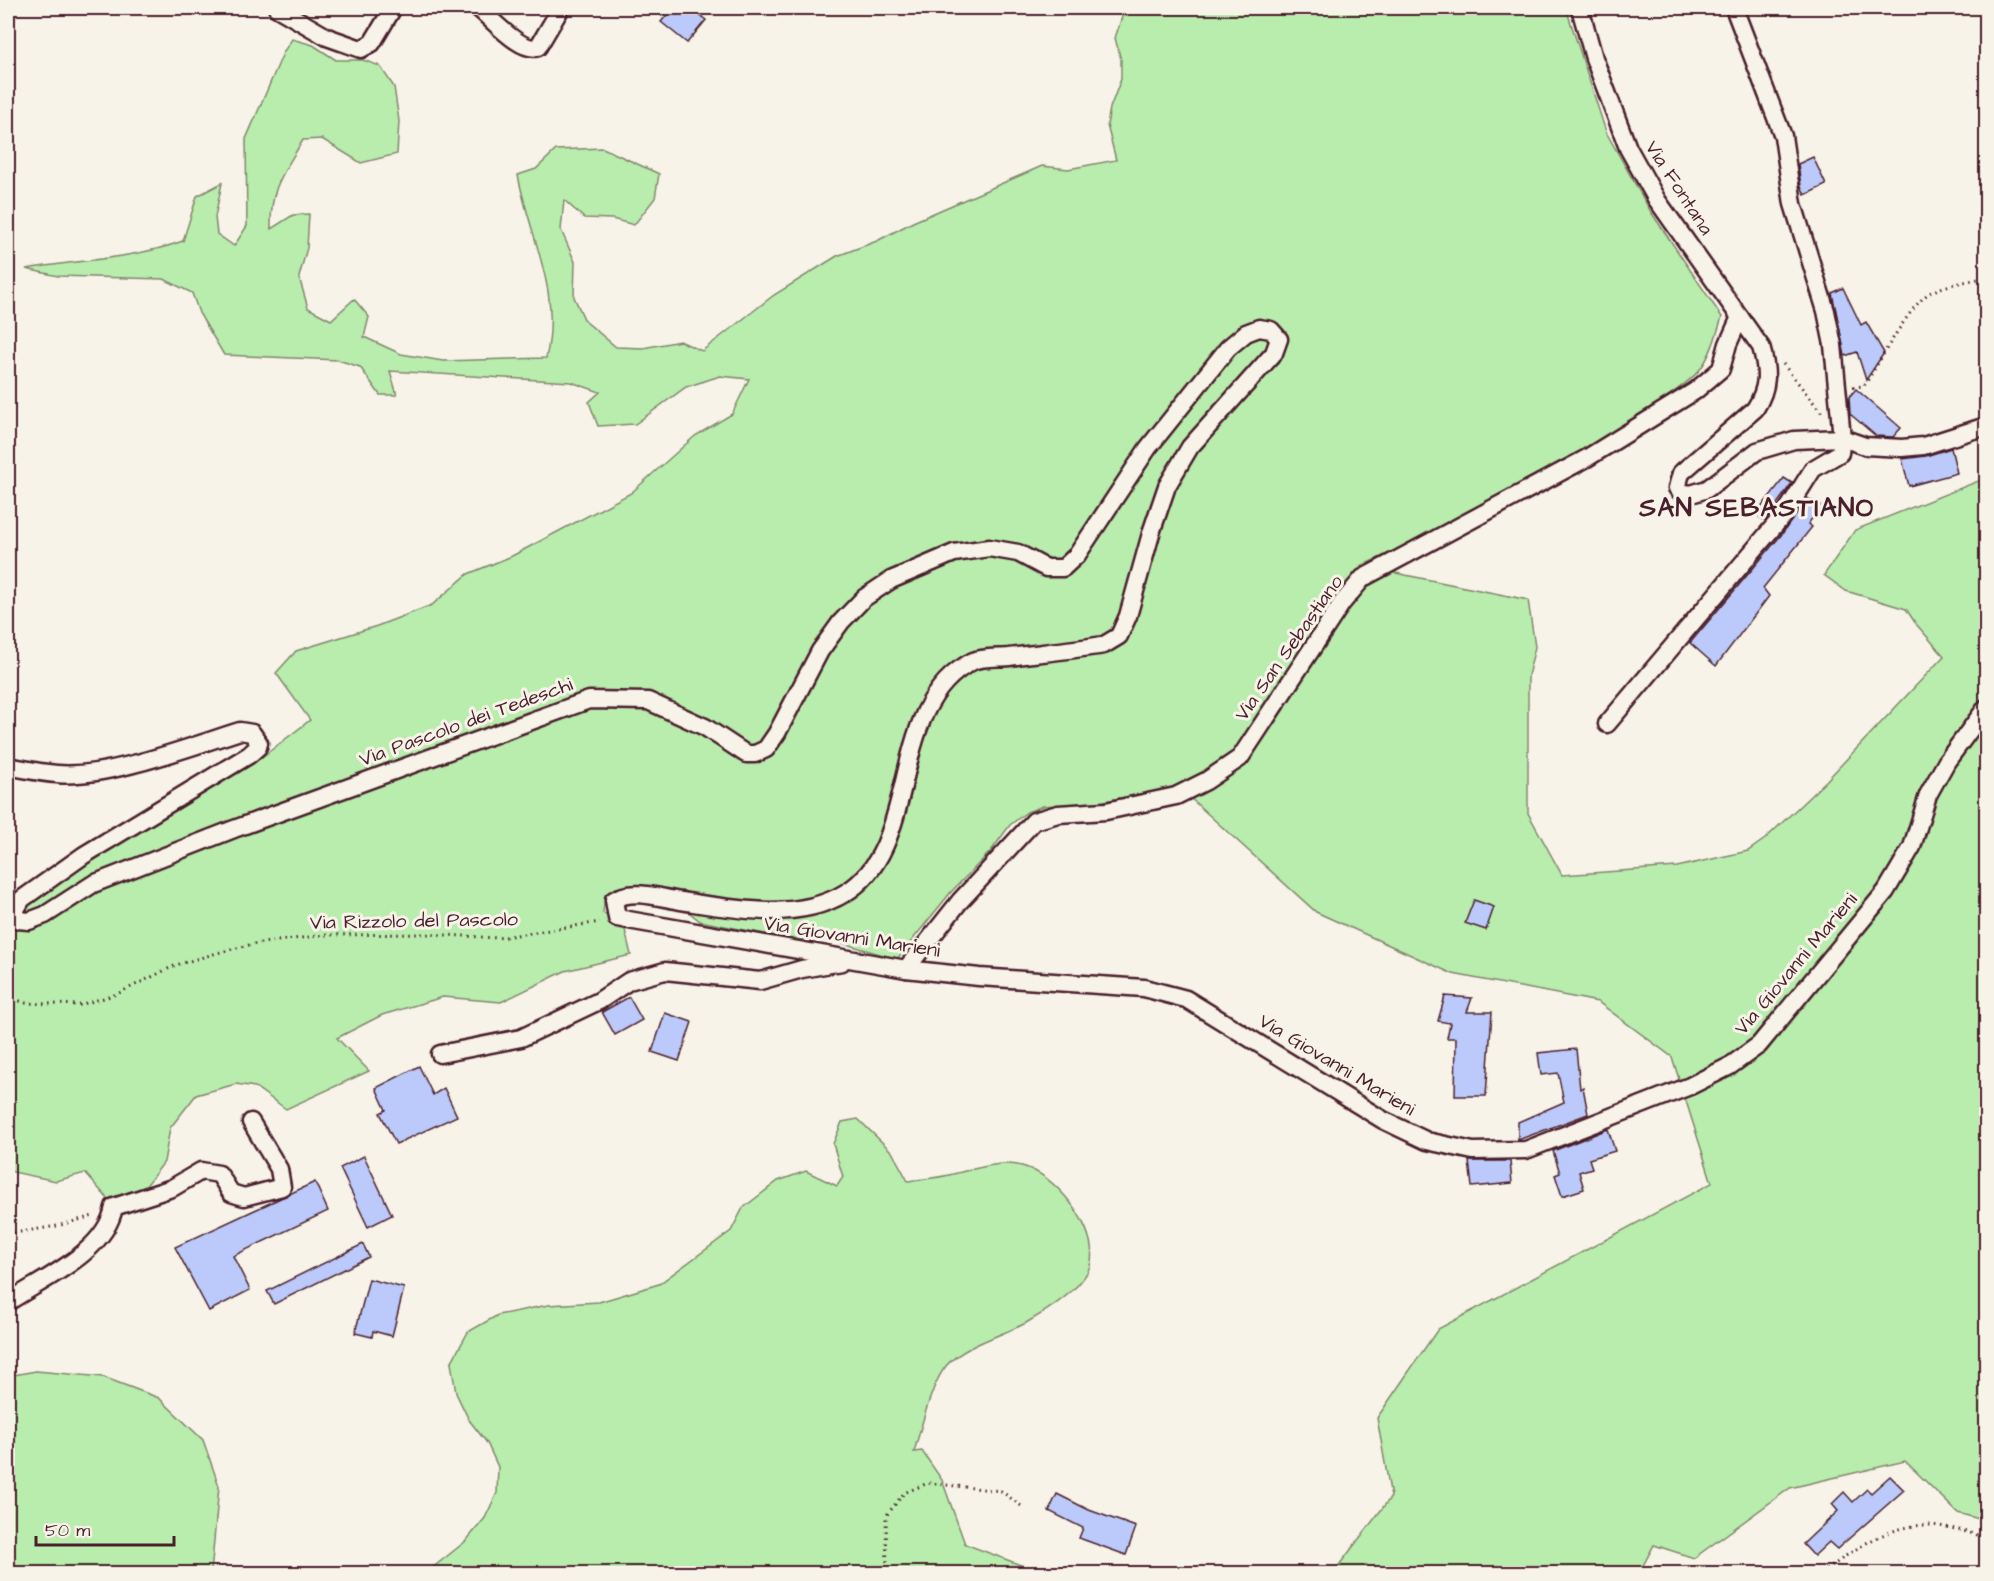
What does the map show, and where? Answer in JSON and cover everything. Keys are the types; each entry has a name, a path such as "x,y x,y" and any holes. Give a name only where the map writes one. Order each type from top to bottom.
{"street":[{"path":"277,8 327,37 362,50 372,43 393,8"},
{"path":"478,8 520,45 530,49 538,47 561,8"},
{"name":"Via Fontana","path":"1580,8 1594,58 1628,148 1657,200 1758,343 1767,366 1767,387 1755,409 1681,473 1677,488 1691,494 1707,489 1757,451 1794,440 1842,438"},
{"path":"1607,724 1786,512 1813,469 1840,453 1842,438 1826,311 1793,204 1783,136 1734,8"},
{"name":"Via San Sebastiano","path":"906,969 960,901 1034,821 1058,813 1106,811 1176,796 1206,781 1240,758 1342,603 1363,579 1587,458 1695,392 1721,369 1728,344 1740,317"},
{"name":"Via Pascolo dei Tedeschi","path":"8,766 58,775 82,774 137,762 240,731 252,733 259,743 249,755 84,855 22,899 15,911 18,920 29,921 45,915 93,884 234,829 589,699 648,701 705,727 746,754 755,754 766,749 777,733 820,651 841,622 864,598 891,580 954,552 989,548 1018,552 1046,568 1063,568 1077,555 1148,448 1228,348 1246,333 1259,328 1271,330 1278,339 1274,353 1190,447 1167,486 1128,616 1119,636 1104,645 974,660 932,696 919,726 884,847 866,878 846,893 811,909 792,911 694,903 629,894 614,900 617,918"},
{"path":"1842,438 1865,446 1902,448 1941,442 1986,426"},
{"name":"Via Giovanni Marieni","path":"617,918 906,969 979,977 1121,986 1186,999 1383,1120 1427,1141 1473,1151 1526,1150 1690,1086 1730,1066 1759,1045 1886,891 1912,848 1928,795 1947,761 1986,708"},
{"path":"440,1054 520,1038 599,1001 629,981 665,971 760,981 802,969 857,960"},
{"path":"8,1302 93,1247 112,1217 114,1207 172,1188 201,1171 219,1174 231,1193 244,1197 282,1187 279,1169 251,1122"}],"path":[{"path":"1834,371 1850,386 1864,386 1909,314 1927,295 1938,289 1986,277"},
{"path":"1780,361 1842,438"},
{"name":"Via Rizzolo del Pascolo","path":"8,996 26,1003 80,1005 117,994 176,965 253,944 325,935 428,934 498,938 547,932 617,918"},
{"path":"8,1234 57,1226 98,1215 114,1207"},
{"path":"887,1574 886,1516 904,1493 928,1483 1001,1491 1024,1508"},
{"path":"1822,1574 1846,1555 1875,1538 1903,1528 1928,1525 1986,1537"}],"green space":[{"path":"1125,8 1566,8 1606,132 1651,212 1722,317 1705,363 1689,381 1651,408 1535,478 1432,533 1361,566 1528,600 1535,647 1528,676 1528,813 1562,875 1677,867 1748,851 1765,839 1826,781 1944,656 1906,609 1846,591 1824,575 1855,530 1986,478 1986,1521 1958,1513 1905,1461 1790,1488 1694,1558 1654,1545 1639,1573 1333,1573 1391,1497 1377,1418 1438,1329 1712,1183 1672,1057 1598,1002 1453,974 1316,912 1178,787 1099,802 1043,806 1027,812 1010,825 991,851 951,892 897,959 832,940 789,939 700,921 666,894 620,888 605,895 603,913 624,926 631,955 565,971 501,1002 443,997 382,1015 337,1038 369,1071 286,1109 255,1087 236,1084 196,1095 170,1128 164,1162 146,1186 109,1200 85,1173 56,1181 8,1171 8,894 80,864 261,758 310,720 276,673 296,651 377,626 432,605 468,574 512,556 631,493 695,436 732,414 749,379 720,376 686,387 635,424 598,426 589,402 600,392 571,382 390,371 397,395 380,395 360,367 338,360 224,355 199,313 192,293 164,279 58,276 26,269 145,252 183,241 197,196 222,183 215,217 217,234 234,246 247,226 246,139 284,51 292,39 313,45 336,60 363,60 380,66 394,87 399,121 397,154 361,163 322,139 303,140 279,181 273,202 271,229 293,215 309,214 307,248 299,277 308,308 331,320 354,299 369,317 364,337 401,354 443,361 546,358 550,334 547,288 518,175 536,169 556,150 603,148 659,174 655,198 634,225 612,219 584,218 564,200 561,230 575,262 574,297 585,321 616,347 643,348 680,341 702,351 774,295 837,256 877,241 913,222 1042,166 1068,169 1116,160 1107,125 1110,108 1121,79 1121,60 1115,38"},
{"path":"858,1119 892,1152 908,1181 1000,1164 1026,1167 1051,1182 1065,1196 1086,1228 1092,1257 1090,1266 1080,1283 1053,1306 1034,1318 973,1346 946,1366 931,1395 914,1452 922,1451 942,1480 965,1544 1042,1573 426,1573 466,1541 485,1518 497,1493 498,1467 487,1443 469,1420 456,1393 451,1363 468,1332 498,1315 548,1305 599,1302 659,1284 731,1231 743,1208 778,1181 806,1171 837,1186 843,1177 833,1144 842,1122"},
{"path":"36,1371 103,1377 159,1398 203,1440 219,1486 211,1573 8,1573 8,1376"}],"building":[{"path":"673,8 691,8 706,20 687,43 661,22"},
{"path":"1813,157 1826,185 1805,195 1801,186 1798,164"},
{"path":"1843,288 1861,325 1866,322 1884,353 1866,380 1857,352 1845,356 1832,293"},
{"name":"SAN SEBASTIANO","path":"1856,389 1901,428 1893,437 1876,436 1850,414 1849,397"},
{"path":"1951,448 1957,473 1909,486 1902,459 1926,456"},
{"path":"1784,478 1792,483 1765,521 1756,514"},
{"path":"1807,498 1821,506 1808,524 1812,527 1763,588 1769,596 1716,666 1690,643 1782,534"},
{"path":"1474,900 1494,907 1486,930 1465,923"},
{"path":"1445,996 1472,998 1467,1012 1492,1012 1486,1096 1455,1096 1456,1038 1447,1038 1450,1023 1438,1021"},
{"path":"629,997 642,1020 615,1035 602,1012"},
{"path":"665,1013 692,1022 679,1061 652,1052"},
{"path":"1576,1049 1580,1089 1583,1087 1588,1114 1518,1140 1518,1122 1564,1102 1558,1073 1541,1075 1538,1053"},
{"path":"419,1066 433,1095 444,1088 457,1116 396,1144 380,1113 386,1110 376,1088"},
{"path":"1608,1129 1615,1151 1589,1159 1592,1168 1579,1172 1584,1189 1562,1196 1555,1175 1560,1173 1553,1151"},
{"path":"364,1156 392,1215 368,1227 340,1168"},
{"path":"1469,1161 1510,1161 1512,1183 1472,1187"},
{"path":"315,1182 328,1211 233,1256 250,1290 209,1311 175,1247"},
{"path":"363,1244 369,1257 274,1304 267,1291"},
{"path":"369,1279 404,1288 392,1336 373,1331 372,1337 355,1333"},
{"path":"1890,1476 1904,1490 1837,1549 1829,1542 1814,1556 1803,1544 1838,1511 1832,1504 1844,1492 1853,1502 1867,1489 1871,1493"},
{"path":"1057,1494 1089,1510 1136,1527 1126,1555 1079,1538 1083,1528 1049,1511"}],"district":[{"name":"SAN SEBASTIANO","path":"1757,508"}]}
